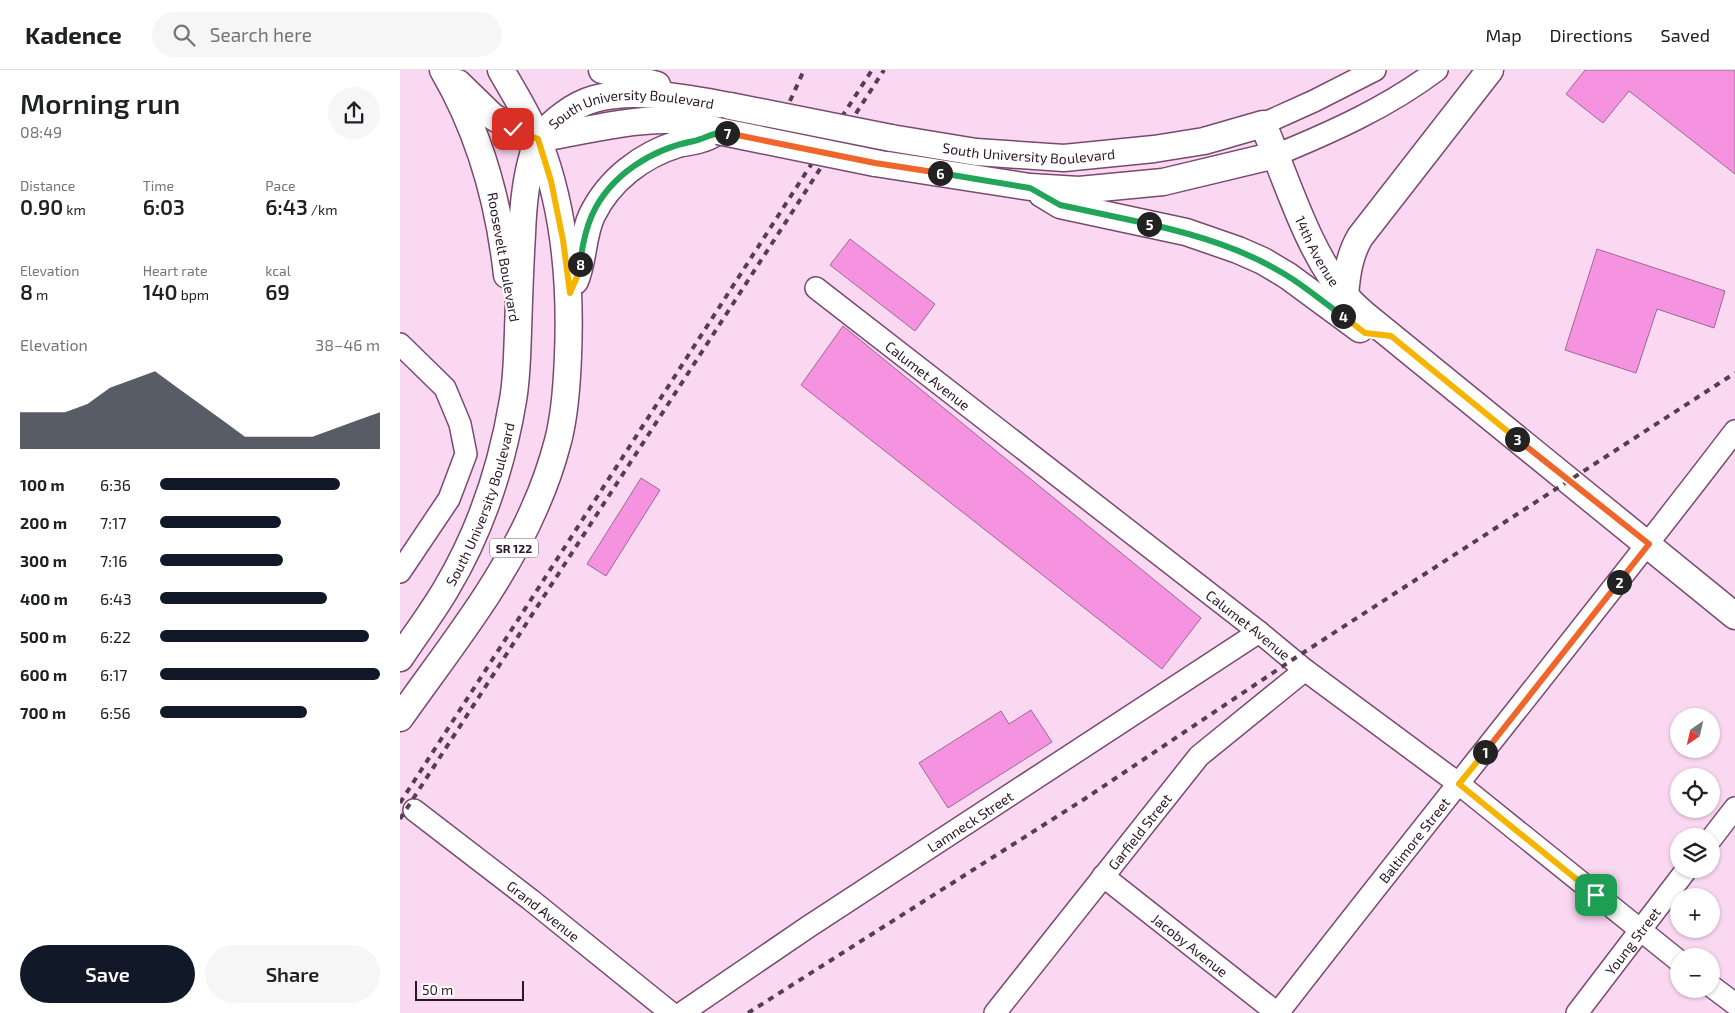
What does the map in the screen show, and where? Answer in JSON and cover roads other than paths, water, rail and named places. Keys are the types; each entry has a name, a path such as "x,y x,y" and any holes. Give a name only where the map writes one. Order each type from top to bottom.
{"main road":[{"name":"SR 122","path":"400,718 488,593 519,540 548,474 558,440 564,405 568,371 570,293 563,240 551,181 538,139 501,70"},
{"path":"602,70 668,88 679,97"},
{"path":"1345,296 1352,250 1490,70"},
{"path":"443,71 464,87 492,116 513,129 538,139 528,170 524,195 518,335"},
{"name":"Roosevelt Boulevard","path":"443,71 459,99 484,159 503,241 510,297 518,335"},
{"name":"South University Boulevard","path":"538,139 558,118 573,108 594,99 624,94 679,97 891,138 976,152 1064,158 1154,149 1204,141 1263,124"},
{"name":"South University Boulevard","path":"538,139 628,123 669,120 700,125 718,132 875,163 1030,188 1078,190 1163,182 1276,154"},
{"name":"14th Avenue","path":"1263,124 1309,237 1345,296 1365,315 1649,544 1735,616"},
{"path":"570,293 579,272 584,240 592,215 603,196 620,176 658,152 718,132"},
{"path":"1030,188 1060,205 1186,232 1238,250 1288,276 1365,333 1391,336"},
{"name":"South University Boulevard","path":"400,658 446,589 479,523 498,464 513,402 518,370 518,335"}],"street":[{"name":"South University Boulevard","path":"1263,124 1375,70"},
{"name":"South University Boulevard","path":"1276,154 1317,138 1361,117 1397,97 1437,70"},
{"name":"Calumet Avenue","path":"816,288 1259,632 1304,670 1459,784 1670,954"},
{"path":"400,344 445,388 460,424 466,454 449,499 400,572"},
{"name":"Baltimore Street","path":"1278,1013 1395,862 1649,544 1735,431"},
{"name":"Lamneck Street","path":"682,1013 808,927 1259,632"},
{"name":"Garfield Street","path":"994,1013 1199,756 1304,670"},
{"path":"1719,828 1735,808"},
{"name":"Grand Avenue","path":"414,810 523,894 671,1013"},
{"name":"Jacoby Avenue","path":"1103,876 1278,1013"},
{"name":"Young Street","path":"1577,1013 1680,878"},
{"path":"1720,993 1735,1004"}],"railway":[{"path":"790,101 804,70"},
{"path":"400,803 872,70"},
{"path":"400,819 884,70"},
{"path":"748,1013 1086,798 1292,660 1735,373"}]}
